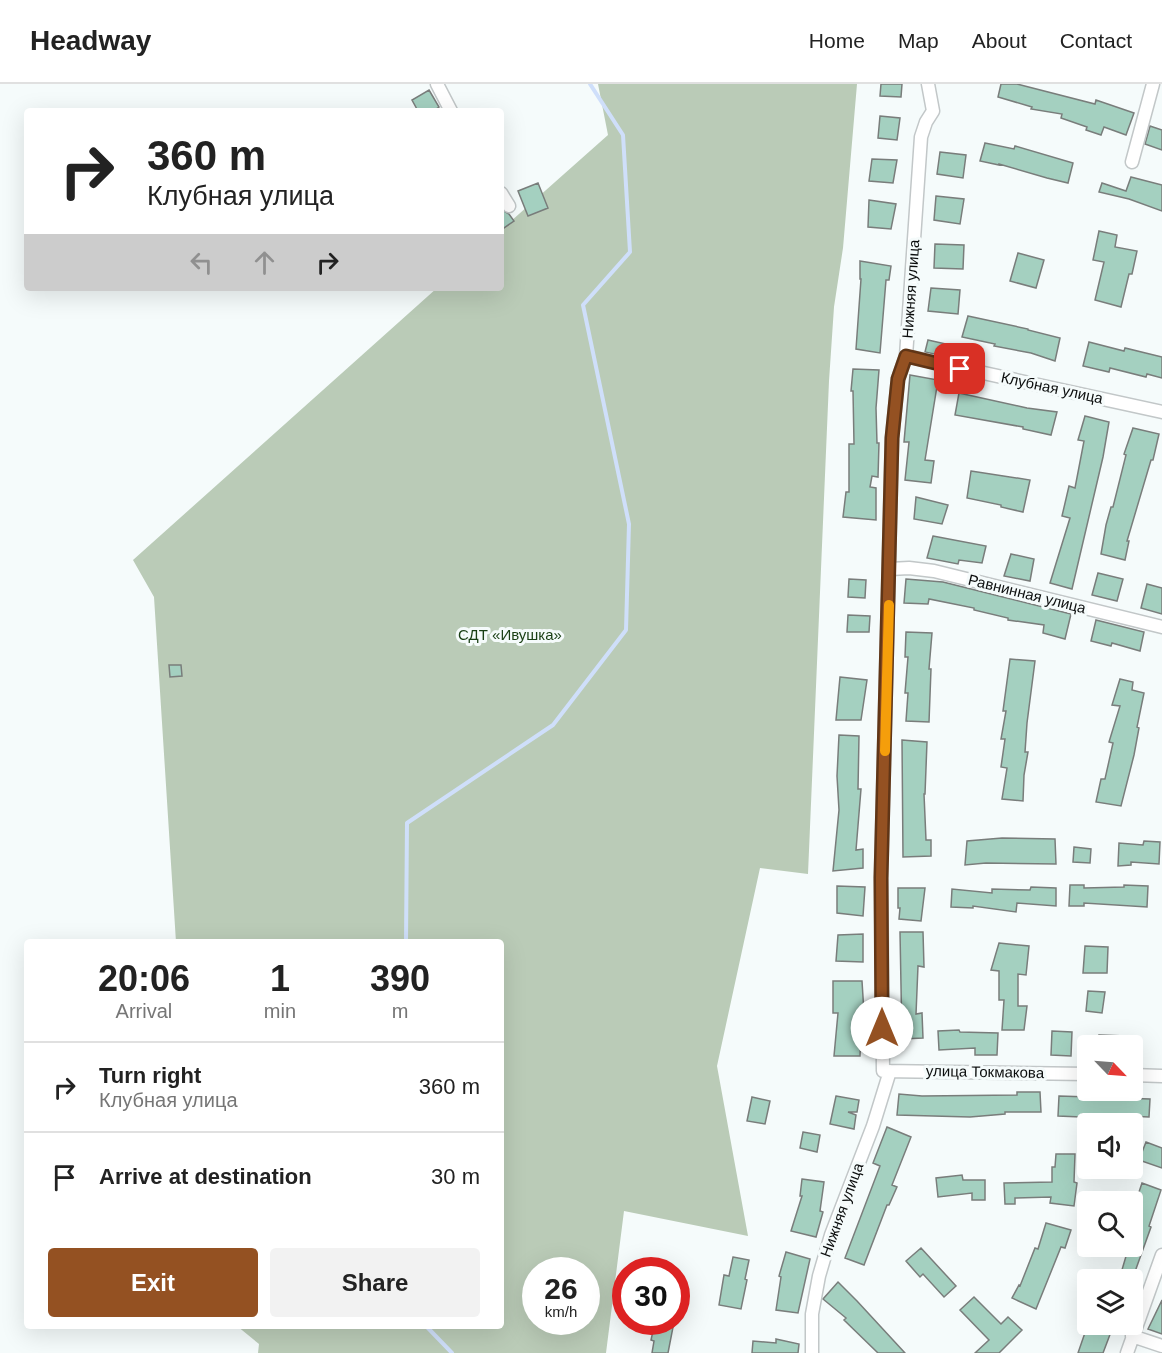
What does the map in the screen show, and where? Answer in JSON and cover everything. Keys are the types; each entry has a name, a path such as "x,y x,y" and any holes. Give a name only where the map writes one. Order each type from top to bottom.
{"street":[{"path":"437,84 449,108"},
{"name":"Нижняя улица","path":"812,1353 813,1314 819,1276 831,1235 873,1126 886,1071 881,878 892,438 898,379 906,356 921,137 933,111 928,84"},
{"path":"1132,162 1153,84"},
{"path":"504,198 509,207"},
{"name":"Клубная улица","path":"906,356 1162,412"},
{"name":"Равнинная улица","path":"890,569 909,568 934,571 1162,627"},
{"name":"улица Токмакова","path":"886,1071 1077,1074"},
{"path":"1143,1075 1162,1076"},
{"path":"1127,1353 1162,1255"},
{"path":"1132,1336 1162,1346"}],"green space":[{"name":"СДТ «Ивушка»","path":"598,84 857,84 843,248 834,307 829,381 808,874 760,868 717,1066 748,1236 624,1211 618,1257 612,1257 612,1306 606,1353 258,1353 259,1344 241,1329 504,1329 504,939 176,939 154,597 133,560 434,291 504,291 504,227 608,135"}],"building":[{"path":"881,84 902,84 901,97 880,96"},
{"path":"1001,84 1017,84 1095,104 1096,100 1134,113 1126,135 1104,127 1101,135 1086,130 1087,127 1061,118 1062,114 1031,109 1032,107 998,97"},
{"path":"429,90 439,107 416,108 412,100"},
{"path":"880,116 900,118 897,140 878,138"},
{"path":"1150,126 1162,130 1162,150 1145,144"},
{"path":"985,143 1014,149 1015,146 1073,163 1068,183 980,161"},
{"path":"940,152 966,155 963,178 937,174"},
{"path":"872,159 897,160 893,183 869,181"},
{"path":"1131,177 1162,185 1162,211 1129,199 1099,192 1102,183 1126,191"},
{"path":"538,183 548,208 528,216 518,191"},
{"path":"936,196 964,199 960,224 934,220"},
{"path":"869,200 896,204 891,229 868,227"},
{"path":"504,211 509,214 514,221 504,228"},
{"path":"1099,231 1117,235 1115,247 1137,251 1121,307 1095,300 1104,262 1093,260"},
{"path":"935,244 964,245 963,269 934,268"},
{"path":"1018,253 1044,260 1036,288 1010,281"},
{"path":"860,261 891,266 889,280 886,280 880,353 856,349 861,279"},
{"path":"931,288 960,290 958,314 928,311"},
{"path":"968,316 1060,338 1055,361 962,337"},
{"path":"928,340 946,344 943,356 925,352"},
{"path":"1089,342 1162,357 1162,378 1147,374 1146,377 1110,368 1109,372 1083,366"},
{"path":"853,369 879,370 876,408 877,443 879,443 878,477 872,476 870,487 876,488 876,520 843,517 846,492 849,492 849,444 854,444 853,391 851,391"},
{"path":"910,375 938,380 925,460 934,461 931,483 905,480 909,442 904,442"},
{"path":"959,393 1057,412 1051,435 1023,429 1023,427 955,415"},
{"path":"1085,416 1109,422 1072,589 1050,583 1070,518 1062,516 1069,486 1075,488 1084,441 1078,440"},
{"path":"1133,428 1159,434 1127,541 1129,541 1125,560 1101,554 1106,525 1126,455 1124,454"},
{"path":"971,471 1030,480 1023,512 967,498"},
{"path":"916,497 948,505 942,524 914,519"},
{"path":"933,536 986,546 982,563 959,560 958,564 927,558"},
{"path":"1011,554 1034,559 1030,581 1004,576"},
{"path":"1098,573 1123,579 1117,601 1092,595"},
{"path":"849,579 866,580 865,598 848,597"},
{"path":"906,579 943,582 1071,614 1065,639 1043,633 1044,625 1008,620 1008,618 974,610 974,608 929,599 928,604 904,603"},
{"path":"1147,584 1162,588 1162,614 1141,608"},
{"path":"848,615 870,616 869,632 847,632"},
{"path":"1096,620 1144,632 1140,651 1112,643 1111,646 1091,641"},
{"path":"906,632 932,633 929,722 906,721 908,693 905,693 908,657 905,657"},
{"path":"1010,659 1035,661 1027,723 1025,752 1028,752 1023,801 1002,799 1007,768 1001,767 1005,739 1001,739 1006,711 1003,711"},
{"path":"169,665 181,665 182,676 170,677"},
{"path":"840,677 867,680 861,720 836,720"},
{"path":"1120,679 1133,682 1132,690 1144,693 1134,755 1121,806 1096,802 1101,779 1105,779 1113,743 1109,742 1120,706 1112,705"},
{"path":"839,735 859,736 858,789 861,789 856,850 863,849 863,868 833,871 839,810 837,776"},
{"path":"902,740 927,742 924,794 926,840 931,840 931,856 903,857"},
{"path":"1002,838 1055,839 1056,864 965,865 967,841"},
{"path":"1144,841 1160,842 1159,864 1131,862 1131,865 1118,866 1119,843 1143,845"},
{"path":"1074,847 1091,849 1090,863 1073,862"},
{"path":"1070,885 1084,885 1084,888 1148,886 1147,907 1084,903 1084,906 1069,906"},
{"path":"837,886 865,887 863,916 837,913"},
{"path":"1031,887 1056,888 1056,906 1017,903 1016,912 973,906 973,908 951,907 952,889 992,893 992,889 1030,890"},
{"path":"898,888 925,888 921,921 899,919"},
{"path":"900,932 923,932 924,967 918,966 916,1014 922,1013 923,1038 902,1039"},
{"path":"863,934 863,962 836,961 838,935"},
{"path":"999,943 1029,946 1026,975 1018,974 1018,1006 1027,1006 1024,1030 1002,1030 1004,1000 999,1000 999,971 991,970"},
{"path":"1085,946 1108,947 1107,973 1083,973"},
{"path":"833,981 862,981 864,1013 862,1013 860,1056 834,1056 838,1013 833,1013"},
{"path":"1088,991 1105,992 1102,1013 1086,1011"},
{"path":"959,1030 960,1032 998,1033 997,1055 975,1055 975,1048 939,1050 938,1031"},
{"path":"1052,1031 1072,1032 1071,1056 1051,1055"},
{"path":"1017,1092 1040,1092 1041,1112 1005,1112 1005,1114 970,1117 897,1115 899,1094 922,1096 1017,1095"},
{"path":"836,1096 859,1100 857,1112 848,1112 856,1115 854,1129 830,1124"},
{"path":"1059,1096 1077,1097 1077,1101 1143,1101 1143,1099 1150,1099 1149,1117 1143,1117 1143,1113 1077,1113 1077,1117 1058,1116"},
{"path":"752,1097 770,1101 765,1124 747,1121"},
{"path":"887,1127 911,1137 892,1185 897,1187 887,1205 864,1265 845,1258 880,1166 873,1163"},
{"path":"803,1132 820,1135 817,1152 800,1148"},
{"path":"1146,1142 1162,1148 1162,1168 1143,1161"},
{"path":"1056,1154 1075,1154 1074,1182 1077,1183 1074,1206 1050,1203 1051,1197 1015,1198 1015,1204 1005,1204 1004,1183 1052,1182 1052,1167 1055,1167"},
{"path":"962,1175 963,1180 985,1180 985,1200 972,1200 972,1193 938,1197 936,1178"},
{"path":"802,1179 824,1182 820,1211 823,1212 816,1237 791,1231 802,1196 800,1196"},
{"path":"1142,1183 1161,1190 1143,1249 1143,1191 1139,1191"},
{"path":"1046,1223 1071,1230 1065,1248 1061,1247 1036,1309 1012,1298 1020,1286 1035,1248 1038,1249"},
{"path":"921,1248 956,1286 944,1297 923,1274 920,1277 906,1261"},
{"path":"786,1252 810,1259 798,1313 776,1310 781,1277 779,1276"},
{"path":"733,1257 749,1260 741,1309 719,1305 724,1275 729,1276"},
{"path":"1126,1257 1140,1257 1136,1269 1122,1269"},
{"path":"838,1282 905,1353 878,1353 844,1320 846,1318 823,1299"},
{"path":"974,1297 1001,1324 1008,1317 1022,1330 999,1353 975,1353 989,1340 960,1310"},
{"path":"1162,1300 1162,1334 1148,1329"},
{"path":"652,1335 671,1335 668,1353 652,1353 654,1341 651,1340"},
{"path":"1084,1335 1110,1335 1103,1353 1078,1353"},
{"path":"776,1339 799,1344 798,1353 752,1353 753,1341 776,1343"}],"waterway":[{"path":"406,939 407,823 553,725 626,630 629,524 583,305 630,252 623,135 590,84"},
{"path":"429,1329 452,1353"}],"slow traffic":[{"path":"885,751 889,605"}],"route":[{"path":"882,1028 881,878 892,438 898,379 906,356 960,369"}]}
